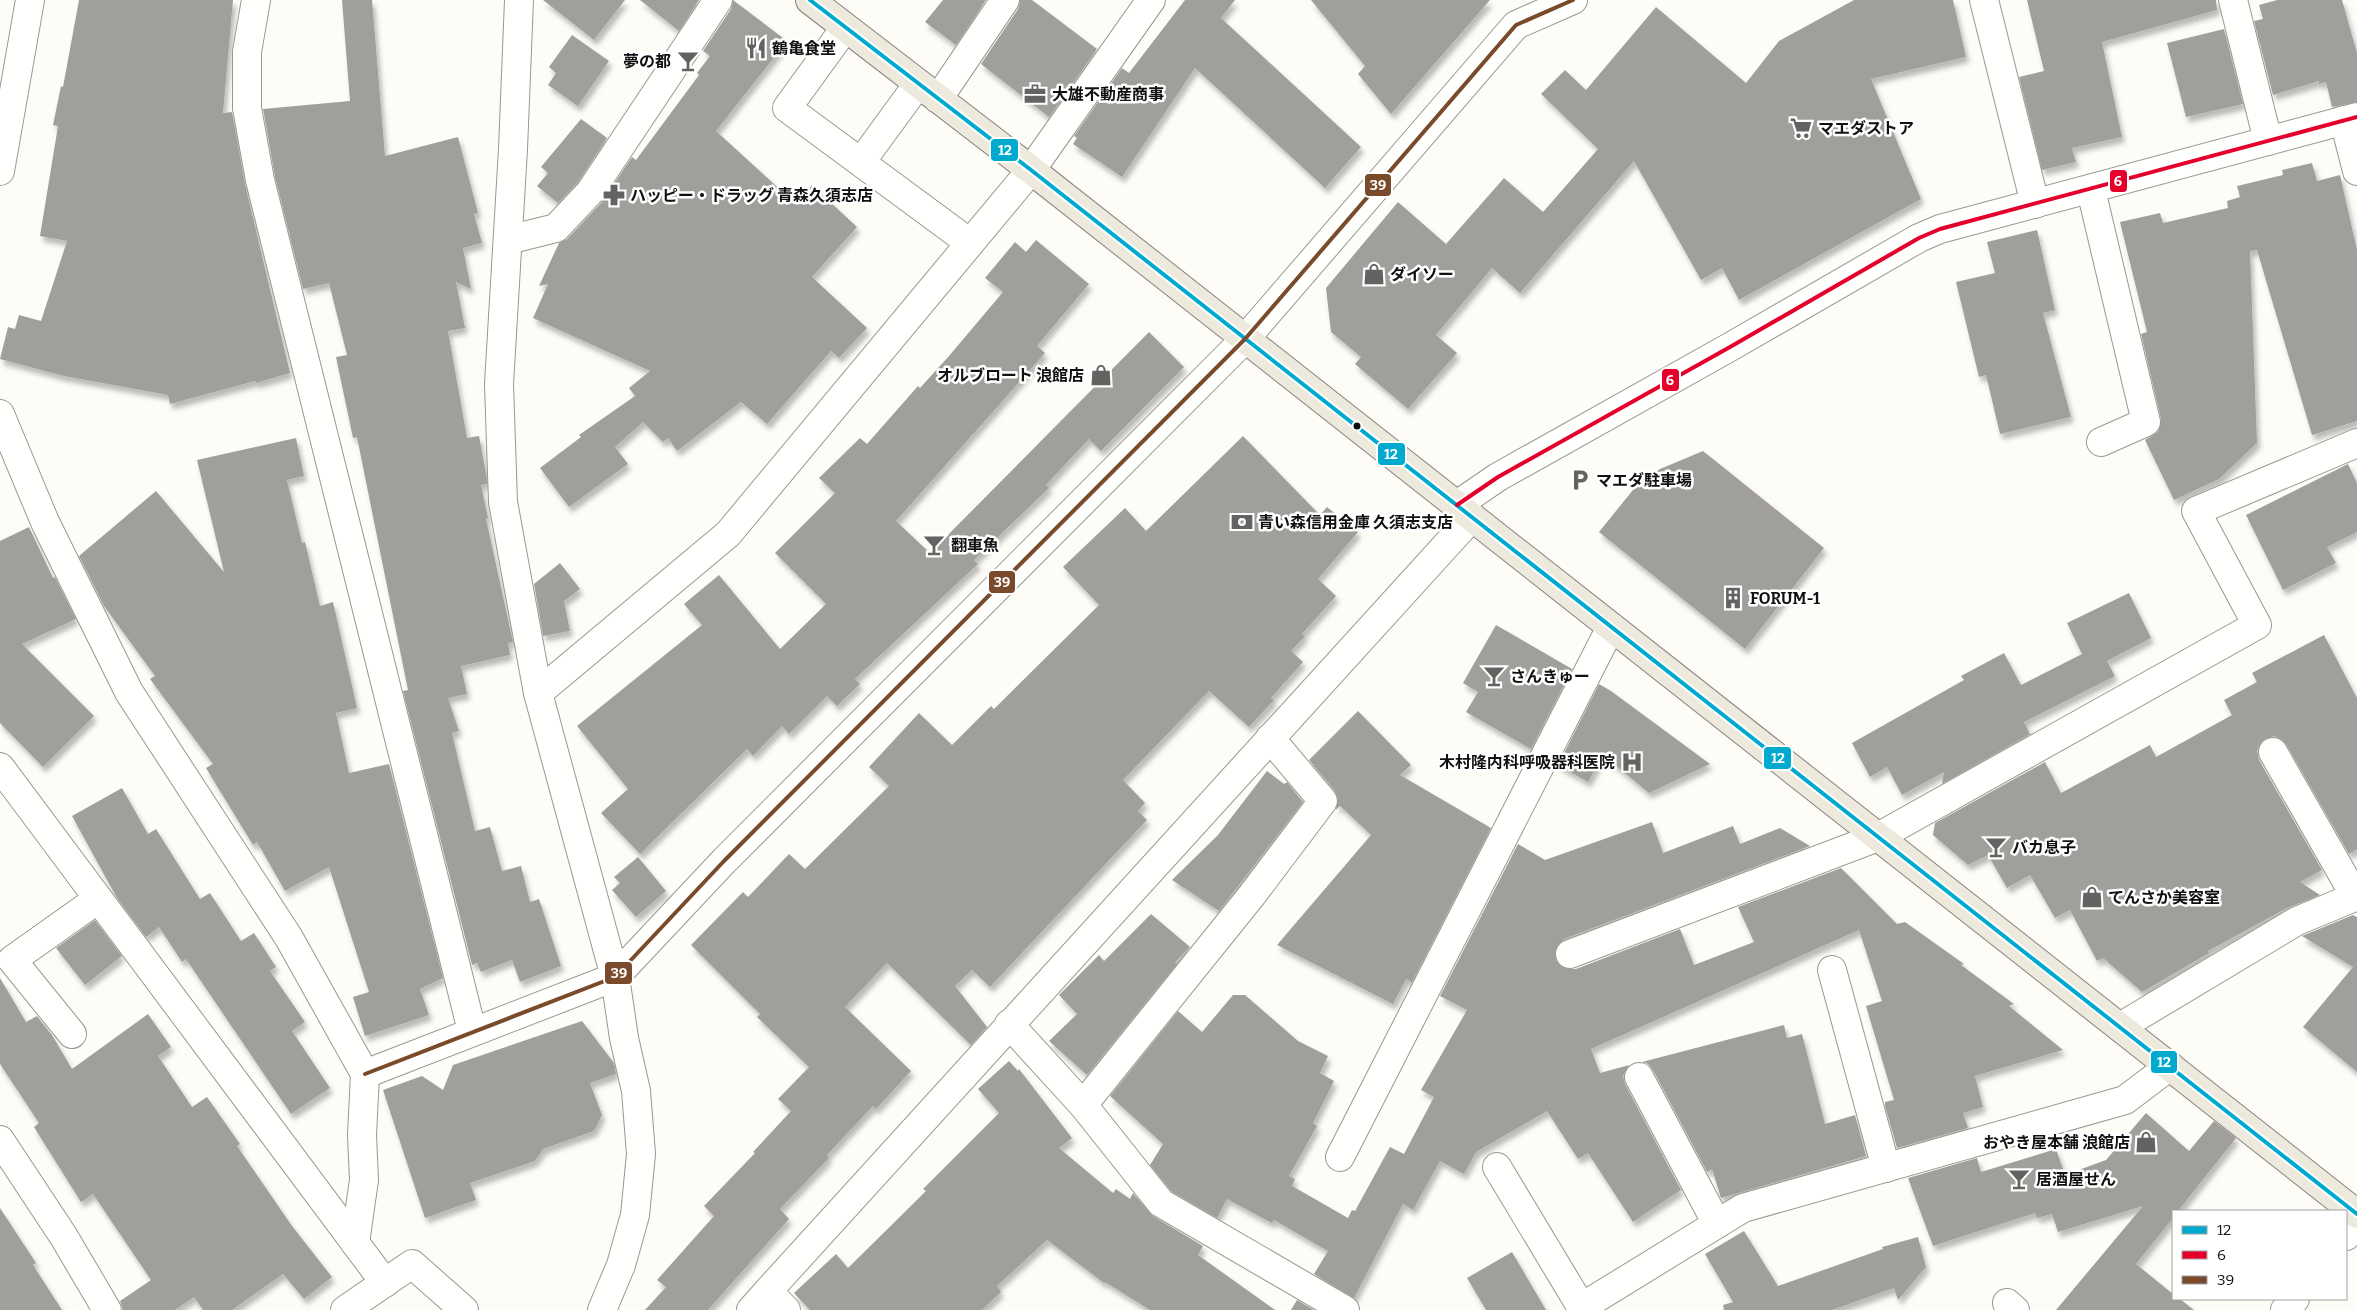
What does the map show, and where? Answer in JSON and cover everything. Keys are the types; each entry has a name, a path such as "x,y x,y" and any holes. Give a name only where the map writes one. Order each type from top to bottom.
{"main road":[{"path":"810,0 1031,170 2357,1214"}],"street":[{"path":"0,171 30,0"},
{"path":"256,0 248,52 247,108 260,180 472,1031"},
{"path":"519,0 499,384 503,502 538,693 615,977 624,1038 636,1091 641,1154 635,1215 621,1265 602,1310"},
{"path":"508,240 556,228 590,192 718,0"},
{"path":"861,162 928,91 1005,0"},
{"path":"538,693 728,534 1031,170 1151,0"},
{"path":"365,1074 615,977 724,861 1245,339 1516,25 1573,0"},
{"path":"1984,0 2035,204"},
{"path":"2233,0 2268,141"},
{"path":"846,28 787,108 970,244"},
{"path":"768,1304 1009,1024 1270,738 1464,511 1498,477 1919,238 1940,229 2091,190 2350,118 2357,171"},
{"path":"2091,190 2146,422 2101,442"},
{"path":"0,414 45,522 129,692 289,938 365,1074 362,1135 364,1180 355,1243"},
{"path":"1570,954 1878,837 2257,625 2196,511 2357,443"},
{"path":"1340,1158 1611,627"},
{"path":"1083,1105 1252,895 1323,800 1270,738"},
{"path":"2120,1027 2296,921 2356,896 2273,752"},
{"path":"0,766 385,1283"},
{"path":"72,1034 12,960 98,899"},
{"path":"1832,970 1886,1168"},
{"path":"1009,1024 1083,1105 1161,1203 1345,1310"},
{"path":"1497,1167 1583,1309 1743,1208 2125,1100 2170,1066"},
{"path":"1639,1077 1717,1224"},
{"path":"0,1140 64,1237 107,1310"},
{"path":"2347,1235 2357,1222"},
{"path":"345,1310 412,1264 464,1310"},
{"path":"2285,1310 2293,1300"}],"building":[{"path":"79,0 233,0 223,113 232,112 245,184 290,373 170,404 168,395 64,376 0,359 8,327 15,329 19,315 41,321 67,241 40,236 58,126 53,125 61,86 63,87"},
{"path":"342,0 372,0 385,156 458,137 478,213 474,214 482,243 463,248 471,289 456,282 465,328 448,331 467,438 479,436 487,479 487,484 481,485 488,518 486,519 513,642 508,643 510,655 461,666 467,694 448,698 459,731 452,733 475,831 490,827 502,871 521,866 530,902 539,899 561,966 520,982 512,960 481,972 477,963 472,965 403,691 408,690 357,437 353,438 336,357 347,355 329,283 303,289 275,177 263,109 350,101"},
{"path":"543,0 625,0 594,40"},
{"path":"640,0 699,0 679,31"},
{"path":"733,0 787,41 716,131 796,204 812,185 857,227 812,277 867,328 839,358 831,351 767,424 741,402 677,451 668,438 663,442 643,422 615,447 628,464 569,507 540,468 581,437 579,435 635,396 629,388 650,371 533,318 548,284 539,286 559,243 567,239 601,203 632,157 636,160 699,75 697,73 710,56 703,51 731,9"},
{"path":"943,0 986,0 956,45 925,22"},
{"path":"1020,0 1032,0 1097,49 1049,117 981,64 1018,9"},
{"path":"1185,0 1235,0 1221,18 1361,147 1325,188 1195,68 1122,177 1073,144 1077,138 1074,136 1122,68 1129,73"},
{"path":"1311,0 1490,0 1391,114 1358,74 1365,66"},
{"path":"1854,0 1953,0 1966,57 1871,79 1921,199 1739,300 1722,268 1701,280 1634,161 1520,293 1492,268 1436,335 1457,353 1408,409 1355,364 1361,357 1331,332 1326,288 1398,202 1446,244 1504,178 1543,212 1598,149 1541,94 1565,70 1586,90 1656,7 1746,83 1779,41"},
{"path":"2027,0 2216,0 2217,10 2102,42 2122,137 2072,148 2076,162 2042,170 2019,77 2044,71"},
{"path":"2277,0 2342,0 2357,53 2357,102 2332,107 2326,82 2319,84 2319,81 2273,95 2254,21 2263,19 2259,5"},
{"path":"2224,29 2243,104 2186,117 2167,43"},
{"path":"572,35 609,61 578,106 548,85 556,73 549,67"},
{"path":"581,119 607,138 578,182 558,203 537,186 548,173 541,167"},
{"path":"2312,163 2317,181 2340,175 2357,250 2357,421 2312,435 2257,250 2250,251 2257,443 2219,479 2174,500 2145,440 2158,432 2161,419 2141,334 2147,332 2120,222 2160,213 2163,223 2228,208 2227,201 2240,197 2237,186 2283,175 2282,170"},
{"path":"2037,230 2055,310 2043,313 2071,417 2000,434 1986,375 1979,377 1956,282 1995,273 1987,242"},
{"path":"1036,240 1089,284 1037,346 1045,353 896,521 930,553 1149,332 1184,367 1101,451 1089,439 1046,485 1049,488 974,560 978,564 855,679 860,684 837,706 827,696 789,734 782,726 753,756 747,749 640,854 601,813 628,789 577,726 702,625 684,604 719,575 780,649 826,604 775,553 835,493 819,478 860,438 867,444 918,386 920,388 949,356 1003,292 985,278 1015,242 1026,252"},
{"path":"1243,436 1320,515 1327,507 1358,532 1318,579 1336,596 1302,634 1305,636 1291,651 1303,662 1271,698 1274,700 1249,727 1209,691 1123,780 1145,803 1138,811 1147,820 990,987 972,970 955,986 987,1027 971,1045 887,963 845,1007 911,1071 876,1109 873,1106 827,1155 829,1158 780,1209 789,1219 708,1310 645,1310 666,1287 657,1280 714,1216 704,1206 755,1153 753,1152 791,1111 778,1099 809,1067 757,1017 760,1014 691,945 743,892 748,897 789,854 805,869 889,786 869,767 919,713 952,745 991,706 994,709 1099,605 1063,567 1125,508 1146,531"},
{"path":"296,438 304,476 287,480 302,543 305,542 320,606 333,602 357,708 336,713 349,773 389,764 443,978 420,989 429,1015 365,1036 353,997 369,992 329,867 285,891 257,842 253,845 206,768 213,764 150,679 155,676 104,606 79,556 156,491 224,572 197,460"},
{"name":"FORUM-1","path":"1703,451 1824,548 1745,649 1599,532 1637,485 1660,469"},
{"path":"2348,464 2357,483 2357,532 2327,547 2336,563 2283,590 2246,515"},
{"path":"29,527 53,578 55,577 76,619 22,644 94,716 43,767 0,723 0,541"},
{"path":"560,563 580,589 564,601 570,631 543,636 534,584"},
{"path":"2129,593 2151,638 2107,661 2115,676 2024,722 2030,734 1942,784 1944,772 1902,795 1887,767 1870,777 1852,743 1964,680 1961,676 2004,653 2021,685 2082,654 2067,623"},
{"path":"1496,625 1572,669 1531,749 1466,712 1478,692 1463,683"},
{"path":"2324,635 2357,698 2357,849 2349,854 2286,744 2274,736 2265,739 2257,751 2259,760 2322,870 2300,882 2320,895 2287,908 2208,951 2209,953 2142,992 2103,958 2097,961 2070,910 2055,918 2030,875 2007,888 1988,855 1968,865 1933,835 1935,823 2045,762 2061,793 2150,745 2156,757 2232,715 2224,700 2257,682 2252,673"},
{"path":"1599,684 1710,764 1649,793 1603,755 1588,782 1558,765"},
{"path":"1358,711 1411,765 1400,775 1491,828 1412,982 1406,979 1393,1004 1277,945 1371,835 1340,806 1336,810 1338,798 1335,791 1309,760"},
{"path":"1267,771 1284,784 1287,782 1303,802 1219,911 1172,880 1218,835"},
{"path":"122,788 148,834 156,829 200,899 210,893 241,941 254,933 276,967 270,971 305,1022 292,1031 330,1088 291,1114 186,959 182,962 159,927 146,937 117,898 72,816"},
{"path":"1652,822 1663,853 1733,826 1740,844 1780,828 1810,846 1564,939 1558,945 1555,952 1556,960 1561,966 1568,969 1576,969 1680,929 1694,965 1754,942 1738,907 1841,868 1897,924 1905,922 1964,964 1961,965 2014,1004 2009,1006 2063,1050 1975,1076 1983,1107 1963,1113 1968,1128 1897,1148 1885,1106 1885,1102 1894,1100 1866,1006 1882,1001 1859,930 1591,1049 1600,1073 1629,1065 1623,1076 1625,1084 1681,1190 1633,1222 1588,1153 1578,1159 1547,1111 1476,1152 1464,1174 1440,1161 1413,1210 1403,1204 1354,1298 1314,1274 1328,1251 1274,1220 1272,1223 1227,1199 1217,1218 1171,1191 1150,1165 1163,1144 1110,1096 1178,1011 1202,1032 1233,995 1245,995 1298,1041 1328,1056 1320,1073 1334,1081 1313,1123 1317,1126 1289,1176 1295,1179 1292,1186 1348,1218 1352,1210 1355,1211 1390,1147 1404,1154 1434,1097 1421,1090 1467,1010 1440,996 1518,844 1545,860"},
{"path":"638,857 666,891 636,917 612,890 620,883 614,877"},
{"path":"1151,914 1190,947 1175,962 1177,964 1087,1075 1049,1041 1077,1014 1059,995 1099,955 1104,961"},
{"path":"2353,915 2357,917 2357,1072 2303,1027 2353,967 2302,936"},
{"path":"95,920 122,956 85,985 56,948"},
{"path":"0,978 26,1022 37,1016 52,1035 72,1069 148,1014 171,1047 158,1056 192,1107 207,1097 240,1144 237,1146 292,1226 332,1277 304,1299 283,1274 232,1310 203,1310 194,1297 175,1310 123,1310 120,1301 151,1280 93,1194 81,1202 34,1127 39,1123 0,1064"},
{"path":"582,1021 614,1063 616,1074 590,1083 602,1115 594,1131 543,1149 535,1161 470,1183 476,1200 425,1218 383,1090 422,1076 443,1090 453,1065"},
{"path":"1784,1025 1787,1038 1802,1034 1825,1124 1855,1115 1866,1156 1721,1198 1712,1169 1707,1172 1653,1070 1648,1064 1642,1062"},
{"path":"1009,1061 1018,1071 1019,1069 1072,1138 1059,1148 1113,1193 1116,1189 1130,1199 1133,1193 1153,1216 1203,1246 1198,1255 1275,1310 1150,1310 1104,1283 1047,1240 997,1286 1001,1292 982,1310 810,1310 794,1293 836,1254 848,1268 926,1191 923,1189 999,1113 978,1089"},
{"path":"2146,1113 2189,1151 2214,1121 2236,1138 2179,1210 2172,1210 2172,1219 2136,1264 2172,1293 2172,1300 2181,1300 2194,1310 2056,1310 2143,1206 2058,1232 2052,1214 2037,1218 2035,1213 1933,1246 1908,1178 1977,1158 1981,1172 2056,1149 2065,1175 2106,1160"},
{"path":"0,1208 36,1263 33,1265 62,1310 0,1310"},
{"path":"1744,1231 1778,1286 1883,1249 1882,1247 1918,1237 1926,1267 1898,1300 1894,1288 1832,1310 1724,1310 1723,1305 1733,1302 1705,1254"},
{"path":"1512,1252 1546,1310 1486,1310 1467,1278"},
{"path":"1297,1300 1314,1310 1291,1310"}],"transit line":[{"name":"12","path":"810,0 1031,170 2357,1214"},
{"name":"39","path":"365,1074 615,977 724,861 1245,339 1516,25 1573,0"},
{"name":"6","path":"1457,505 1498,477 1919,238 1940,229 2357,117"}],"place":[{"name":"鶴亀食堂","path":"756,48"},
{"name":"夢の都","path":"688,61"},
{"name":"大雄不動産商事","path":"1035,94"},
{"name":"マエダストア","path":"1801,128"},
{"name":"ハッピー・ドラッグ 青森久須志店","path":"614,195"},
{"name":"ダイソー","path":"1374,274"},
{"name":"オルブロート 浪館店","path":"1101,375"},
{"name":"マエダ駐車場","path":"1580,480"},
{"name":"青い森信用金庫 久須志支店","path":"1242,522"},
{"name":"翻車魚","path":"934,545"},
{"name":"FORUM-1","path":"1733,598"},
{"name":"さんきゅー","path":"1494,676"},
{"name":"木村隆内科呼吸器科医院","path":"1632,762"},
{"name":"バカ息子","path":"1996,847"},
{"name":"てんさか美容室","path":"2092,897"},
{"name":"おやき屋本舗 浪館店","path":"2146,1142"},
{"name":"居酒屋せん","path":"2019,1179"}]}
